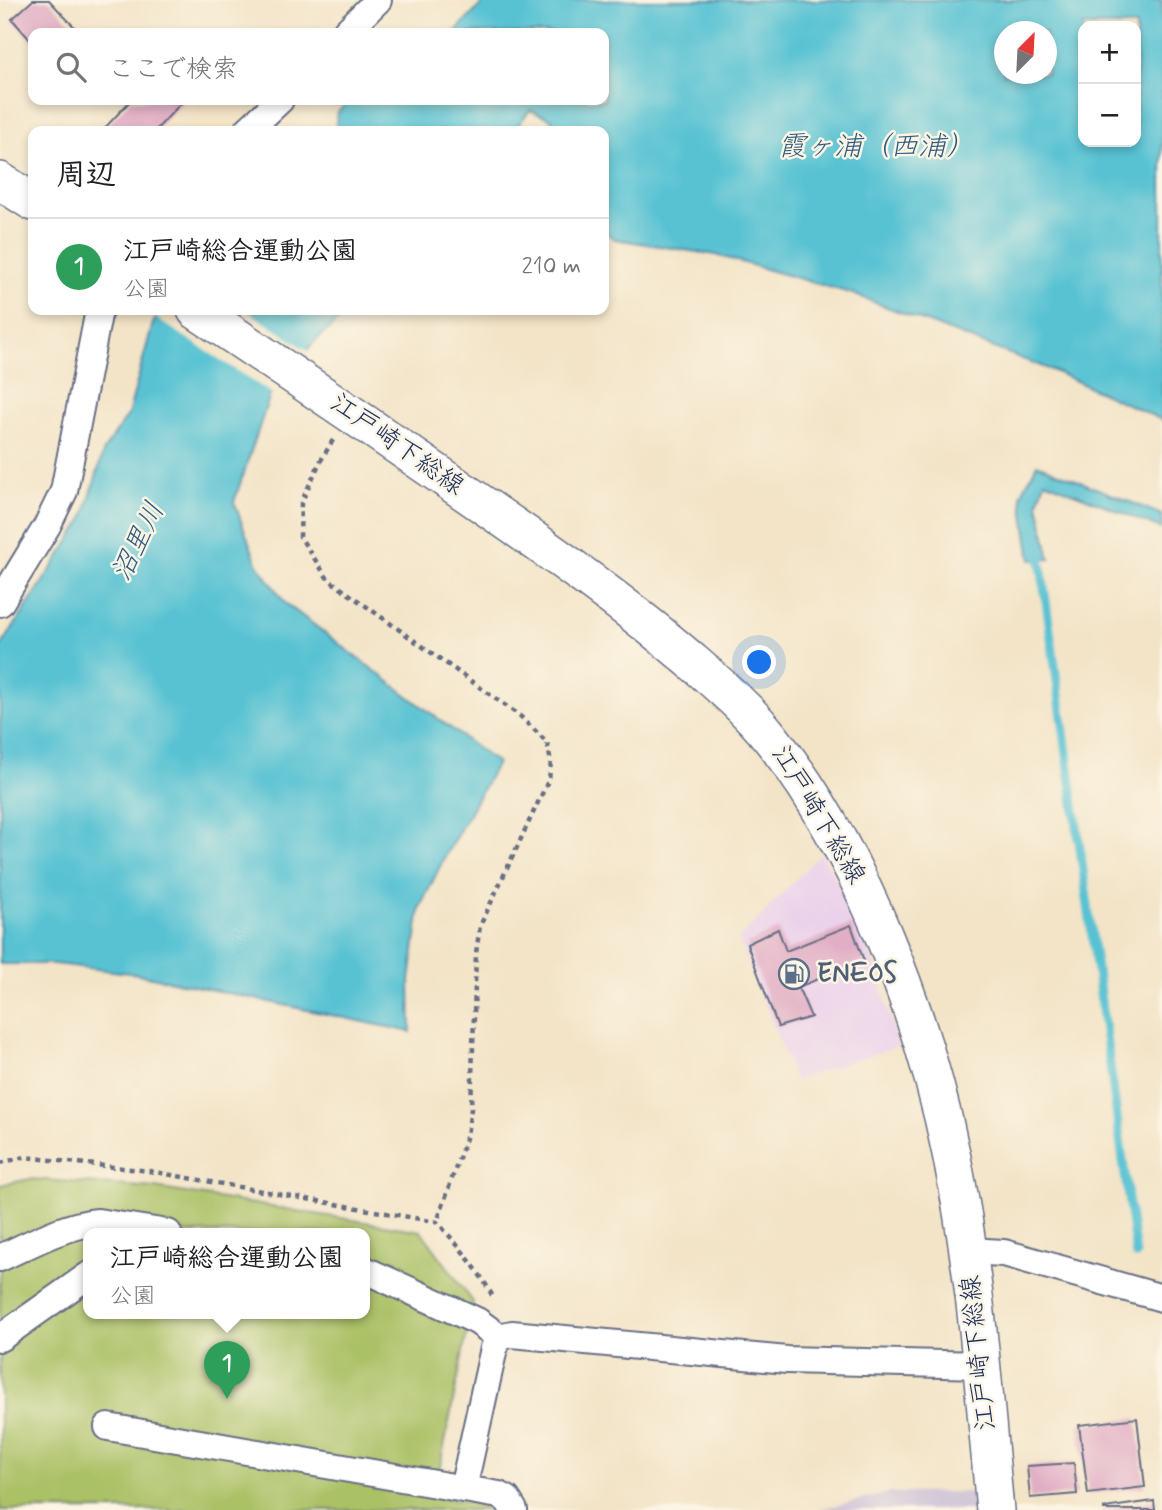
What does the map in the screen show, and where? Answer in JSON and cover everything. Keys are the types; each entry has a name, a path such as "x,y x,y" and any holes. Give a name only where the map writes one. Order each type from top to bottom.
{"main road":[{"path":"0,181 28,199"},
{"name":"江戸崎下総線","path":"204,315 571,566 650,627 736,699 770,736 799,777 866,894 916,1024 935,1091 952,1157 968,1251 995,1510"}],"street":[{"path":"350,28 378,0"},
{"path":"252,126 275,105"},
{"path":"0,603 47,526 64,491 98,315"},
{"path":"0,1258 71,1227 88,1223 133,1228"},
{"path":"968,1251 1004,1253 1162,1298"},
{"path":"370,1272 506,1335 787,1360 981,1365"},
{"path":"0,1338 83,1279"},
{"path":"463,1489 493,1356 506,1335"},
{"path":"108,1427 499,1495 507,1499 514,1510"}],"path":[{"path":"346,410 301,503 300,537 328,579 520,716 547,742 550,750 549,779 480,926 476,953 471,1109 467,1135 437,1222"},
{"path":"0,1163 25,1157 149,1171 437,1222 485,1282 506,1335"}],"shaded area":[{"path":"821,853 856,917 879,978 898,1046 795,1080 739,939"},
{"path":"974,1492 975,1510 816,1510 890,1493"}],"green space":[{"path":"30,1179 155,1188 421,1231 473,1302 434,1496 489,1506 490,1510 0,1510 0,1185"}],"water":[{"name":"霞ヶ浦（西浦）","path":"486,0 1162,0 1162,420 1054,371 850,293 716,255 615,239 609,235 609,126 551,126 552,119 530,110 517,126 336,126 337,113 344,105 609,105 609,28 459,28"},
{"name":"沼里川","path":"159,315 345,315 313,343 270,395 234,502 257,563 285,603 497,763 420,907 410,980 411,1032 138,974 55,964 0,964 0,648 83,520 104,450 128,415 153,323"},
{"path":"1037,464 1162,515 1162,529 1045,481 1038,503 1050,559 1031,560 1021,495"}],"pier":[{"path":"254,315 310,352 274,395 153,316"}],"building":[{"path":"33,0 49,0 75,28 28,28 28,37 12,19"},
{"path":"126,105 179,105 160,126 107,126"},
{"name":"ENEOS","path":"851,925 864,961 798,987 811,1017 778,1027 747,944 778,929 786,951"},
{"path":"1137,1418 1145,1487 1088,1494 1079,1425"},
{"path":"1074,1463 1077,1494 1030,1498 1027,1466"},
{"path":"1154,1501 1155,1510 1104,1510 1104,1508"}],"waterway":[{"path":"1039,550 1136,1255"}],"place":[{"name":"ENEOS","path":"794,974"},
{"name":"江戸崎総合運動公園","path":"227,1399"}]}
